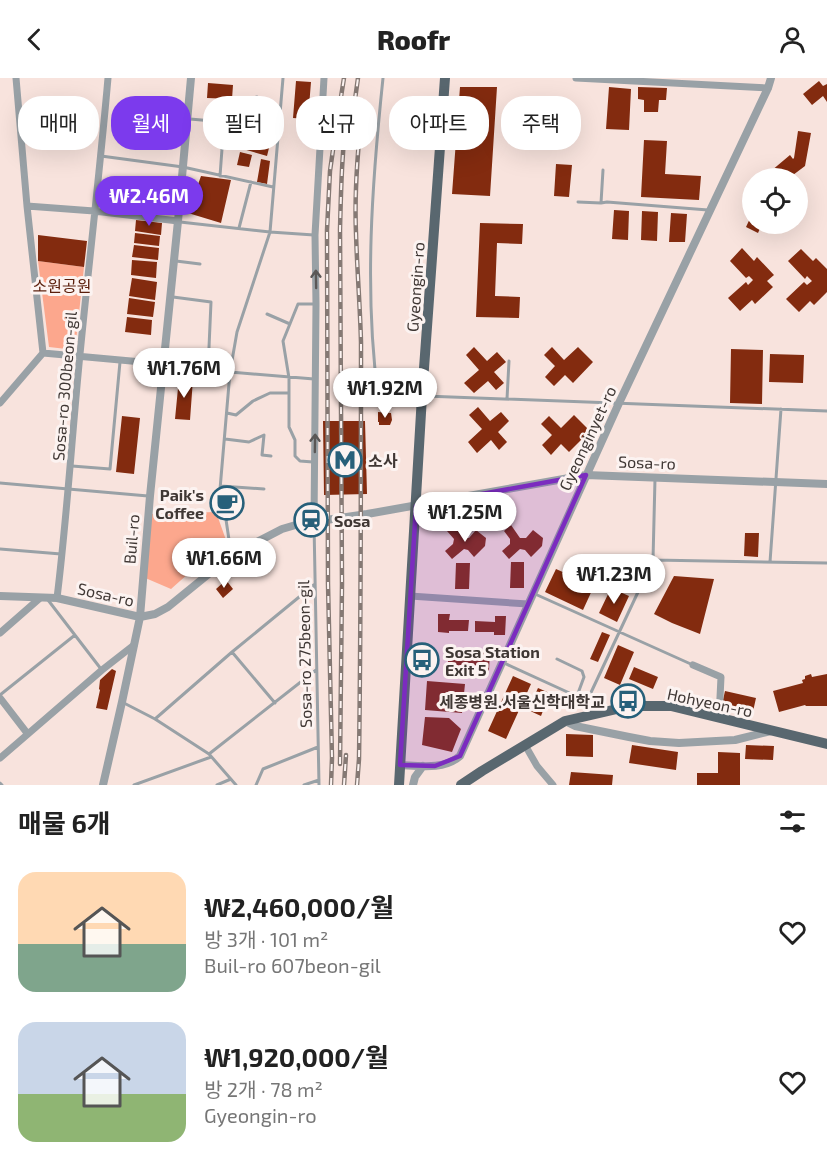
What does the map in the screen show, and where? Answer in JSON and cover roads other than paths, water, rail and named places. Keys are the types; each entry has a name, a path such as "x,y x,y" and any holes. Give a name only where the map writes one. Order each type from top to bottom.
{"main road":[{"name":"Gyeongin-ro","path":"399,785 422,396 445,78"},
{"name":"Hohyeon-ro","path":"461,785 565,722 630,706 671,706 827,744"}],"street":[{"path":"0,403 43,353 16,78"},
{"name":"Sosa-ro 300beon-gil","path":"57,598 108,78"},
{"name":"Buil-ro","path":"189,96 191,78"},
{"path":"314,522 315,236 324,78"},
{"path":"576,78 768,88"},
{"name":"Gyeonginyet-ro","path":"400,765 435,766 454,761 460,756 619,403 771,78"},
{"name":"Buil-ro","path":"103,785 140,617 184,150"},
{"path":"27,206 178,221"},
{"path":"43,353 164,364"},
{"name":"Sosa-ro","path":"0,596 57,598 140,617 154,614 168,607 232,555 282,529 299,524 586,475 827,484"},
{"path":"410,596 528,604"},
{"path":"0,633 43,598"},
{"path":"3,755 102,670 135,645"},
{"path":"693,665 721,677 719,718"},
{"path":"0,696 27,733"},
{"path":"565,722 650,741 678,743 735,740 771,731"},
{"path":"525,745 537,766 553,785"},
{"path":"413,785 415,777 423,766"}],"lane":[{"path":"232,555 225,513 219,501 230,372 237,332 270,232 283,78"},
{"path":"383,78 376,144 371,242 371,311 378,395 827,411"},
{"path":"220,176 222,150"},
{"path":"101,156 183,167 273,187"},
{"path":"601,203 603,170"},
{"path":"239,228 251,182"},
{"path":"578,202 711,210"},
{"path":"178,221 315,236"},
{"path":"174,261 200,264"},
{"path":"170,296 211,302 208,370"},
{"path":"315,462 300,461 295,456 295,440 289,427 289,378 283,341 298,304 316,304"},
{"path":"267,314 290,324"},
{"path":"70,465 110,469 120,360"},
{"path":"507,399 509,361"},
{"path":"164,364 316,379"},
{"path":"227,413 236,415 253,401 270,393 289,393"},
{"path":"770,562 781,409"},
{"path":"225,439 249,442 264,435 262,456 271,456"},
{"path":"587,701 652,560 655,478"},
{"path":"0,483 150,496"},
{"path":"221,486 264,489"},
{"name":"Sosa-ro 275beon-gil","path":"314,522 319,785"},
{"path":"0,549 62,554"},
{"path":"652,560 827,563"},
{"path":"155,719 315,584"},
{"path":"533,594 693,665"},
{"name":"Sosa-ro","path":"43,598 102,670"},
{"path":"0,696 75,635"},
{"path":"232,652 275,703"},
{"path":"557,659 582,671 584,677 577,696"},
{"path":"502,662 587,701 594,714"},
{"path":"134,785 210,756 316,670"},
{"path":"122,702 155,719 210,756 236,785"},
{"path":"0,746 3,755"},
{"path":"256,785 263,769 318,747"},
{"path":"217,785 231,779"},
{"path":"304,785 319,779"}],"railway":[{"path":"331,785 327,230 330,171 344,78"},
{"path":"356,96 358,78"},
{"path":"340,764 342,584 340,230 343,150"},
{"path":"357,785 360,655 361,342 356,247 358,150"},
{"path":"344,785 346,755"}],"place":[{"name":"소사","path":"345,460"},
{"name":"Paik's Coffee","path":"227,503"},
{"name":"Sosa","path":"311,520"},
{"name":"Sosa Station Exit 5","path":"422,660"},
{"name":"세종병원.서울신학대학교","path":"628,701"}],"park label":[{"name":"소원공원","path":"62,285"}]}
